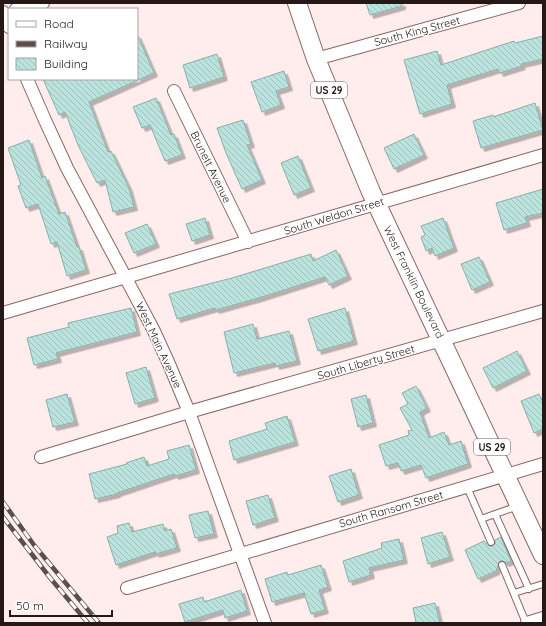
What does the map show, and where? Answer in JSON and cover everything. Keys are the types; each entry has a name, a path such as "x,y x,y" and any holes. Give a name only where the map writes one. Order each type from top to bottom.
{"main road":[{"name":"West Franklin Boulevard","path":"297,3 316,59 376,204 543,555"}],"street":[{"path":"20,8 43,3"},
{"name":"South King Street","path":"316,59 519,3"},
{"path":"3,12 8,25"},
{"name":"West Main Avenue","path":"28,80 67,168 153,329 169,364 189,412 265,623"},
{"name":"Brunett Avenue","path":"174,91 248,242"},
{"name":"South Weldon Street","path":"3,313 543,155"},
{"name":"South Liberty Street","path":"41,456 543,310"},
{"name":"South Ransom Street","path":"127,588 543,464"},
{"path":"526,623 543,618"}],"lane":[{"path":"467,487 491,542"},
{"path":"481,519 520,505"},
{"path":"495,514 529,589"},
{"path":"502,565 526,623"},
{"path":"514,594 543,584"}],"building":[{"path":"366,3 402,3 402,6 370,15"},
{"path":"138,36 154,73 89,102 108,152 111,151 129,188 134,207 113,212 105,180 97,183 78,145 65,112 59,115 43,80 138,80"},
{"path":"543,36 543,59 521,64 522,66 500,73 498,69 447,85 452,104 420,114 404,60 437,51 441,65 514,41 515,43"},
{"path":"217,54 224,77 190,88 183,65"},
{"path":"284,71 289,87 276,91 281,105 262,112 251,82"},
{"path":"156,98 171,135 174,134 182,155 165,161 150,125 142,128 133,107"},
{"path":"535,103 543,130 481,148 473,121 493,115 493,117"},
{"path":"243,120 251,144 247,145 262,180 242,189 217,128"},
{"path":"414,134 424,155 394,169 384,148"},
{"path":"29,140 42,178 45,176 59,214 65,212 77,247 79,247 86,270 67,276 57,242 51,244 38,204 26,208 18,186 21,185 8,148"},
{"path":"298,156 311,188 294,195 281,163"},
{"path":"543,189 543,213 525,217 527,223 504,230 496,203"},
{"path":"205,218 210,235 192,241 186,224"},
{"path":"443,218 454,248 435,256 432,248 426,251 421,237 425,235 421,226"},
{"path":"147,224 156,244 134,253 125,233"},
{"path":"336,250 348,276 329,285 325,277 259,298 216,310 215,308 177,319 169,294 232,278 311,254 313,261"},
{"path":"479,257 490,282 472,290 461,264"},
{"path":"131,308 137,332 56,353 58,359 34,365 27,338 69,327 68,323"},
{"path":"345,308 354,341 318,351 308,319"},
{"path":"253,324 257,339 289,331 297,361 276,366 275,363 234,373 224,332"},
{"path":"517,351 527,371 493,388 483,368"},
{"path":"146,367 155,398 135,404 126,373"},
{"path":"416,386 427,408 420,412 429,438 444,432 449,445 461,441 468,464 426,478 421,465 401,471 398,463 386,466 379,445 409,435 408,431 412,430 400,408 408,404 402,393"},
{"path":"67,394 75,422 53,427 46,400"},
{"path":"539,394 543,403 543,429 534,433 521,401"},
{"path":"366,395 373,423 358,427 351,399"},
{"path":"287,416 295,442 234,460 229,441 267,429 265,423"},
{"path":"189,445 196,470 175,476 174,474 117,494 95,499 89,474 127,464 126,463 144,457 147,466 169,459 167,451"},
{"path":"351,469 359,495 338,502 329,476"},
{"path":"268,495 275,518 253,525 246,501"},
{"path":"208,511 214,534 195,538 189,515"},
{"path":"129,523 132,532 163,524 165,531 171,529 177,548 156,554 155,552 116,565 107,537 118,533 117,526"},
{"path":"442,532 450,557 428,564 421,538"},
{"path":"501,537 511,561 506,563 500,561 496,571 478,579 465,550 484,541 489,546 492,546 495,544 495,540"},
{"path":"399,539 404,560 369,568 371,575 349,582 343,561 382,548 381,543"},
{"path":"321,565 328,587 319,590 325,610 311,614 304,593 272,602 265,579 287,572 288,575"},
{"path":"241,590 247,611 225,618 223,610 185,622 179,604 203,597 204,602"},
{"path":"435,603 440,623 416,623 413,608"}],"railway":[{"path":"3,502 34,545 99,623"},
{"path":"3,517 51,579 88,623"}]}
